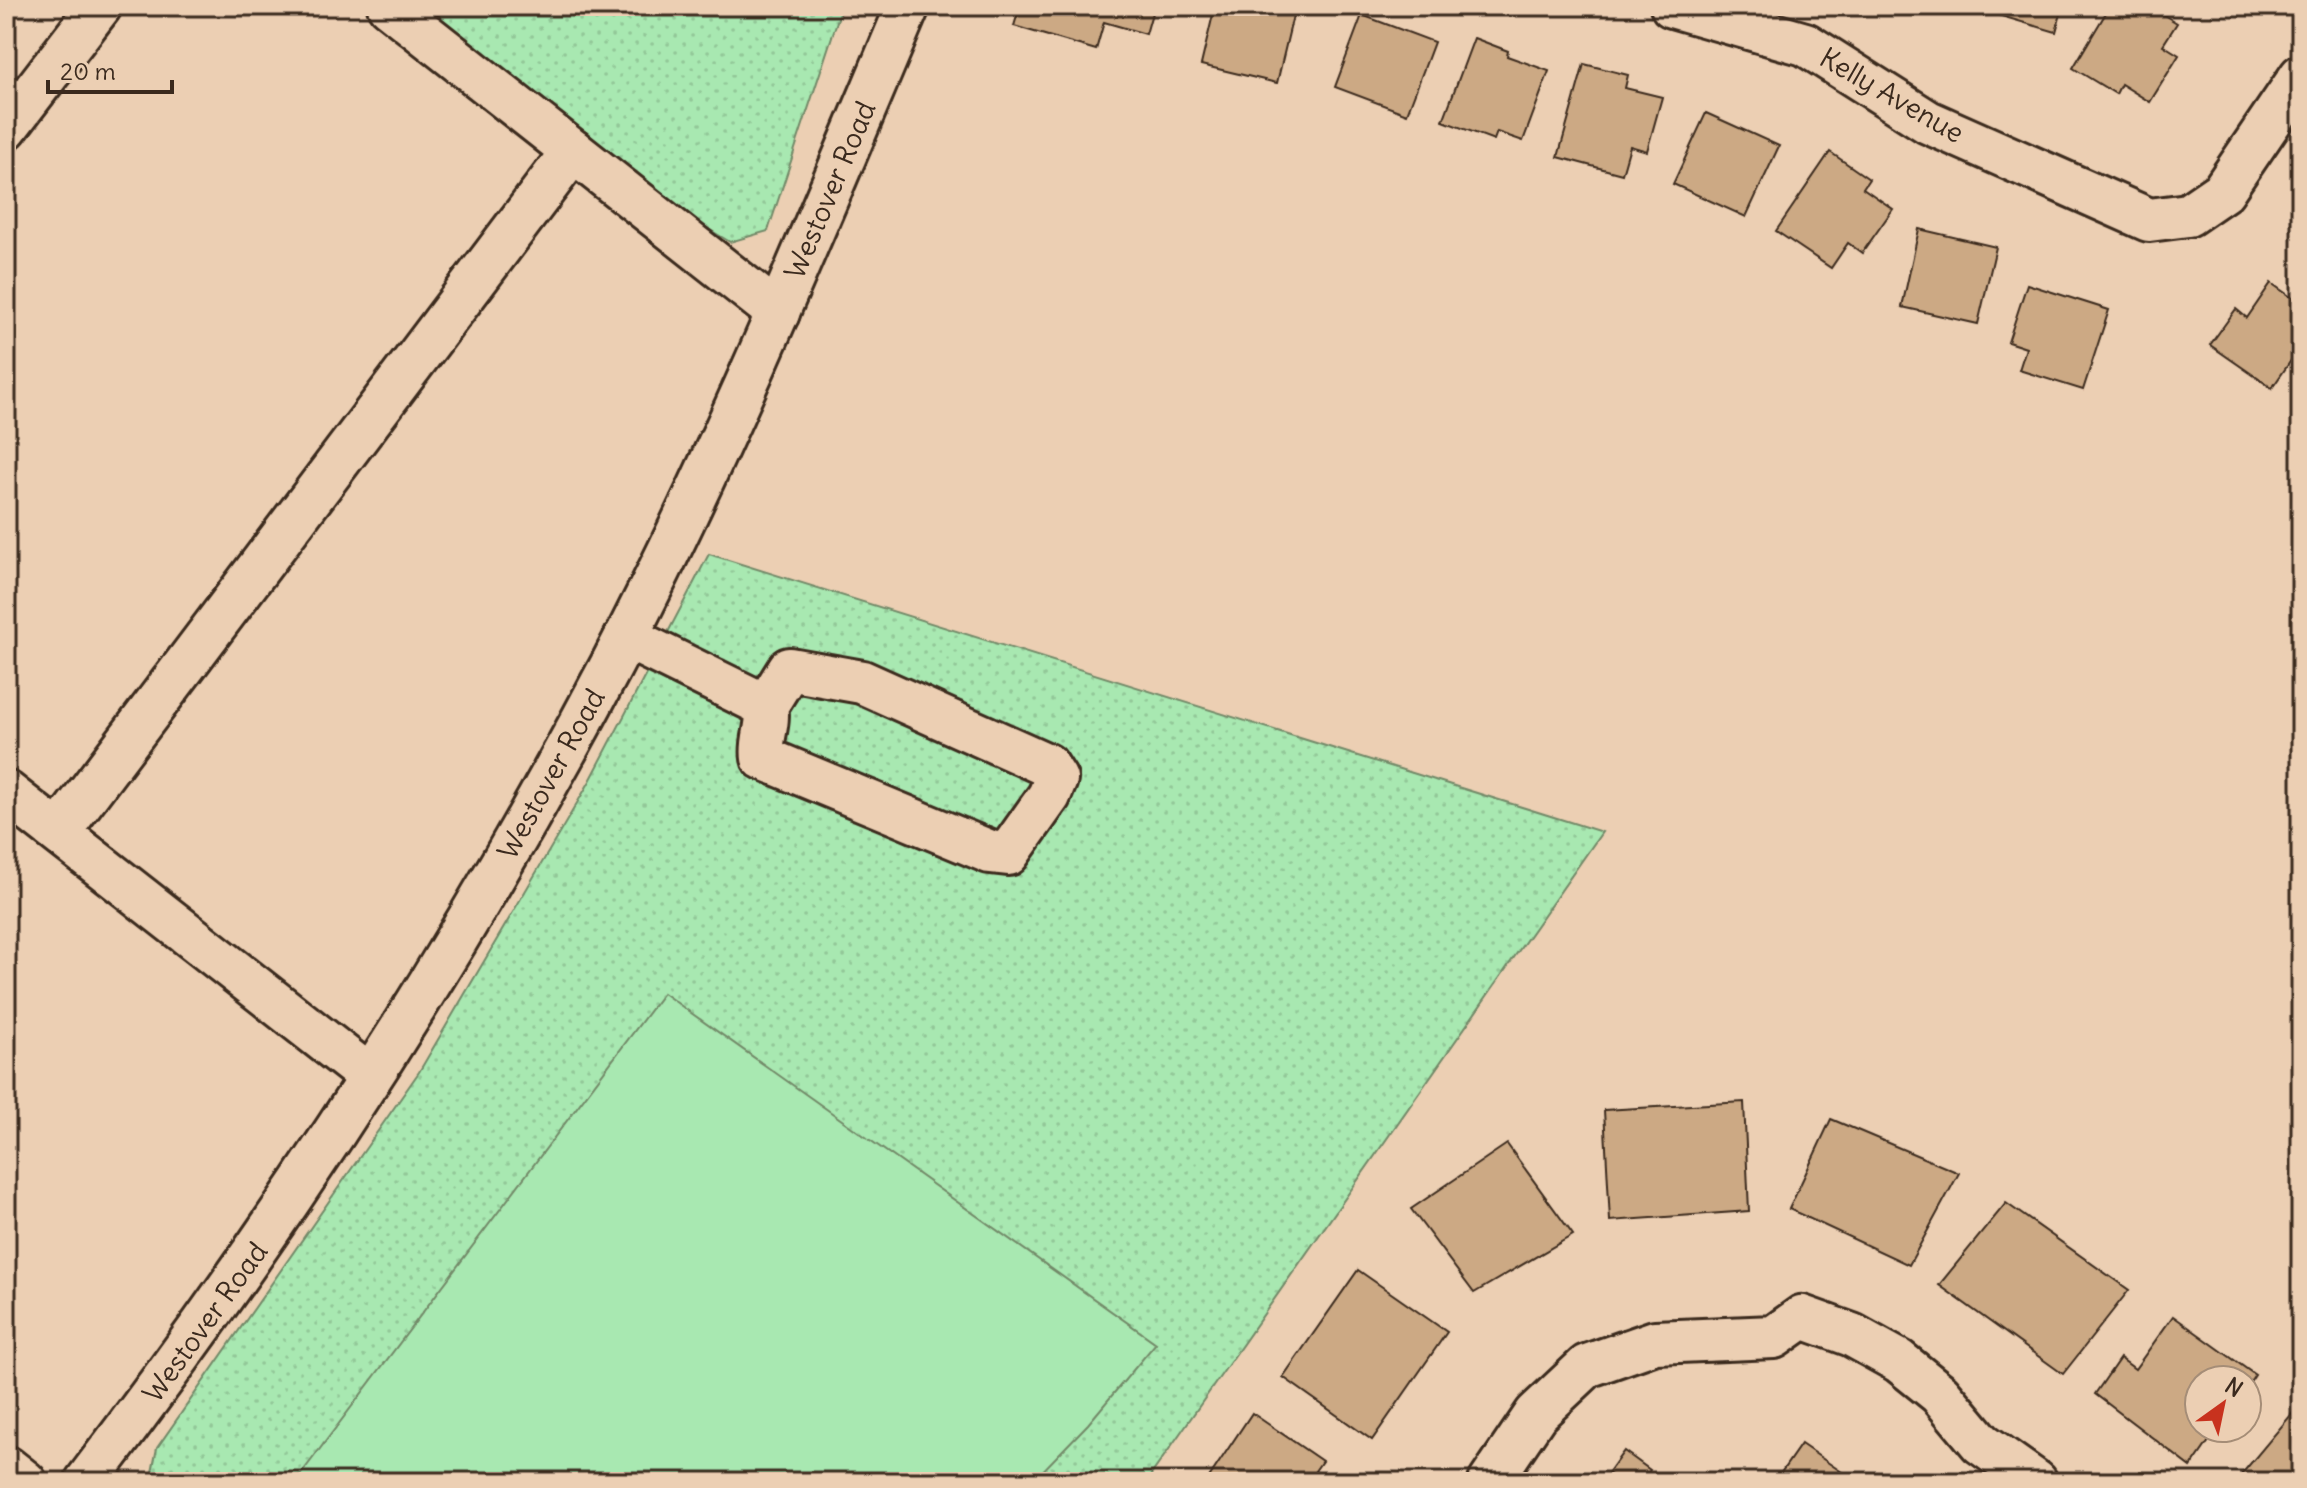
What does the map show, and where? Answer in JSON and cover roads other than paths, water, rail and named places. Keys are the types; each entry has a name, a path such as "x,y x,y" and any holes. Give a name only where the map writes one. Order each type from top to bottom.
{"street":[{"path":"6,128 100,6"},
{"path":"389,6 778,313"},
{"name":"Westover Road","path":"86,1482 281,1217 477,908 626,637 692,504 778,313 908,6"},
{"name":"Kelly Avenue","path":"1672,6 1805,44 1928,122 2149,220 2188,215 2223,191 2301,76"},
{"path":"59,832 573,151"},
{"path":"626,637 766,706"},
{"path":"789,669 862,682 1047,765 1056,779 1049,796 1008,854 990,852 763,758 761,747 769,719 766,706 789,669"},
{"path":"6,792 369,1076"},
{"path":"1490,1482 1536,1414 1587,1366 1655,1342 1774,1337 1802,1317 1852,1335 1899,1361 1940,1394 1981,1443 2036,1482"},
{"path":"6,1467 25,1482"}]}
